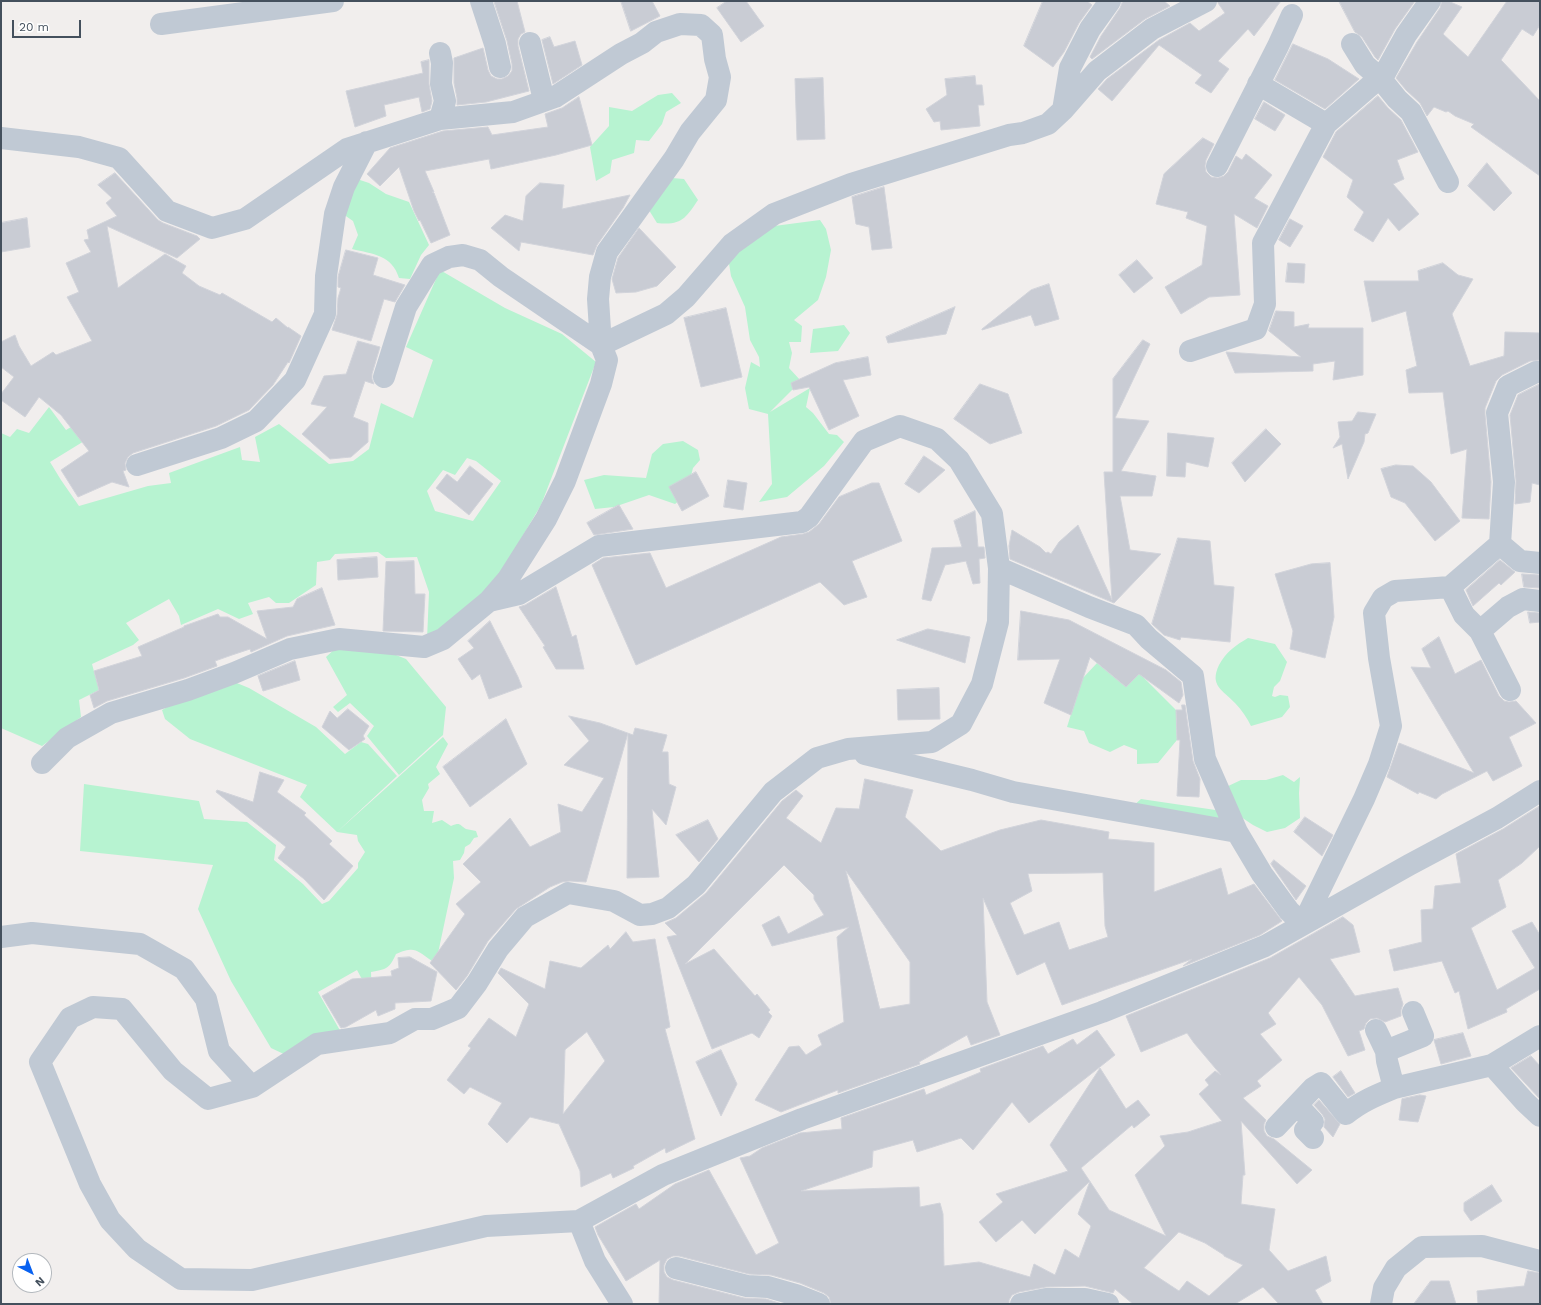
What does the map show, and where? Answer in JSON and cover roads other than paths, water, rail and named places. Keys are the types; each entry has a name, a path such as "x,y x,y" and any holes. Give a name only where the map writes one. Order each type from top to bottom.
{"street":[{"path":"162,24 333,1"},
{"path":"481,1 495,44 500,67"},
{"path":"1063,110 1070,68 1090,29 1110,1"},
{"path":"601,345 666,314 686,297 732,244 774,214 851,184 1008,135 1023,133 1048,124 1063,110 1097,71 1152,29 1206,1"},
{"path":"1190,351 1256,329 1265,304 1263,243 1326,124 1385,73 1406,35 1430,1"},
{"path":"1217,166 1278,46 1292,15"},
{"path":"1,138 79,147 119,158 167,211 212,228 245,219 347,149 440,119 513,112 555,96 621,54 642,43 656,32 680,24 701,25 712,35 715,60 720,77 716,100 690,132 674,159 607,252 600,277 598,299 601,345 607,360 601,384 565,481 546,519 508,579 489,601 443,638 424,646 339,639 290,649 234,673 188,690 111,713 67,738 42,764"},
{"path":"530,43 544,100"},
{"path":"1352,44 1365,65 1380,78 1397,99 1411,112 1448,182"},
{"path":"440,53 442,63 441,84 445,101 440,119"},
{"path":"1258,84 1326,124"},
{"path":"137,465 221,438 256,421 295,380 325,314 326,276 335,214 344,187 367,142"},
{"path":"384,377 406,308 432,265 448,257 463,255 480,260 601,345"},
{"path":"1303,924 1364,799 1391,726 1379,658 1374,613 1383,598 1396,591 1450,587 1500,544 1504,482 1497,413 1508,386 1536,372 1540,372"},
{"path":"489,601 519,594 599,546 802,522 809,517 864,441 900,426 937,439 959,460 992,514 999,568 998,622 982,684 962,724 932,742 848,749 817,758 773,792 696,885 668,908 652,914 640,915 614,901 568,893 525,917 498,949 477,983 458,1008 432,1018 415,1019 390,1033 317,1044 252,1087 208,1098 173,1071 122,1009 93,1007 70,1018 40,1062 90,1184 110,1220 137,1249 181,1280 252,1280 486,1226 579,1221 663,1175 802,1119 1102,1012 1265,946 1409,865 1497,818 1540,791"},
{"path":"1500,544 1520,561 1540,563"},
{"path":"999,568 1089,608 1136,625 1149,639 1193,676 1205,759 1237,832 1266,880 1289,911 1303,924"},
{"path":"1450,587 1464,615 1480,631 1510,690"},
{"path":"1480,631 1508,607 1523,599 1540,601"},
{"path":"848,749 1013,792 1237,832"},
{"path":"1,937 32,933 140,944 184,970 206,999 219,1051 252,1087"},
{"path":"1386,1051 1423,1036 1413,1012"},
{"path":"1376,1030 1386,1051 1394,1088"},
{"path":"1276,1127 1313,1088 1321,1083 1346,1114 1368,1099 1394,1088 1492,1065 1540,1036"},
{"path":"1492,1065 1525,1102 1540,1116"},
{"path":"1297,1105 1313,1122 1305,1130 1314,1138"},
{"path":"579,1221 595,1261 622,1304"},
{"path":"1382,1304 1384,1288 1396,1268 1422,1247 1482,1246 1540,1261"},
{"path":"676,1268 747,1286 768,1287 796,1295 819,1304"},
{"path":"1030,1303 1046,1299 1085,1299 1108,1304"}]}
